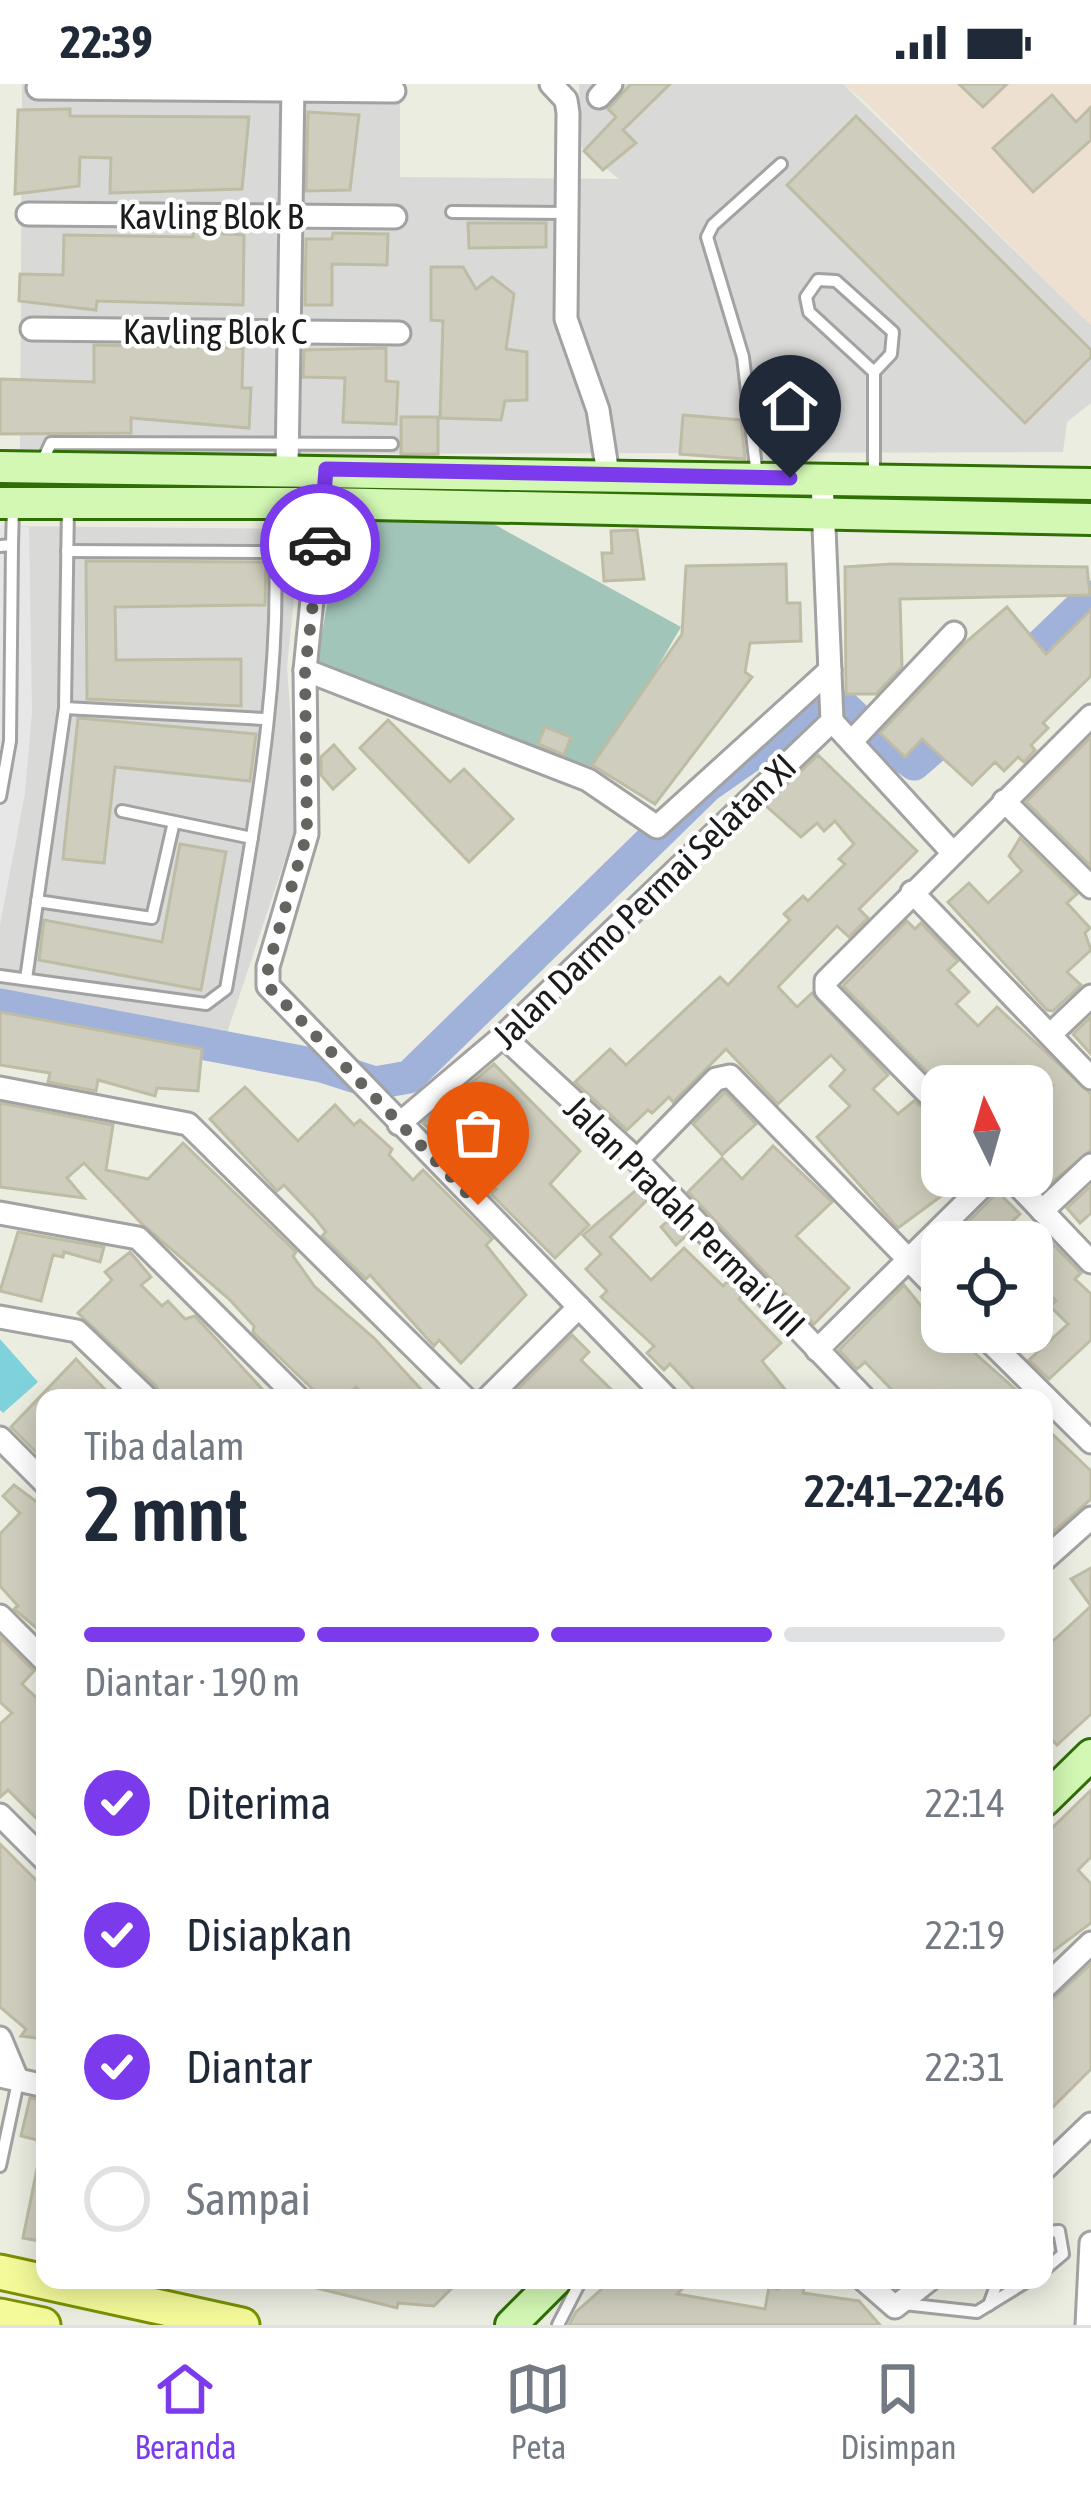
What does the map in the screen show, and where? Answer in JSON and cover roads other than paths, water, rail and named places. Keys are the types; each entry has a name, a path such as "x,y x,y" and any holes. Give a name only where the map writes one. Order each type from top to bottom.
{"main road":[{"path":"0,467 119,467 287,456 326,469 1091,484"},
{"path":"119,467 120,502"},
{"path":"520,473 520,508"},
{"path":"6,503 272,502 1091,519"},
{"path":"1053,1790 1091,1755"},
{"path":"0,2272 36,2281"},
{"path":"65,2289 175,2318 242,2325"},
{"path":"511,2325 547,2289"},
{"path":"4,2319 43,2325"}],"street":[{"path":"551,84 566,100 568,113 566,319 598,410 608,474"},
{"path":"287,456 293,87"},
{"path":"38,88 394,91"},
{"name":"Kavling Blok B","path":"28,214 395,217"},
{"name":"Kavling Blok C","path":"32,329 399,332"},
{"path":"326,469 305,670 307,834 268,967 274,997 658,1389"},
{"path":"822,479 832,722 952,852"},
{"path":"852,741 954,633"},
{"path":"305,670 588,780 657,826 830,670"},
{"path":"921,1087 826,990 830,972 1091,716"},
{"name":"Jalan Darmo Permai Selatan XI","path":"398,1124 503,1036 832,722"},
{"path":"1004,801 1091,887"},
{"path":"912,892 1091,1078"},
{"path":"1051,1034 1091,996"},
{"name":"Jalan Pradah Permai VIII","path":"503,1036 637,1160 855,1389"},
{"path":"637,1160 716,1079 730,1076 921,1273"},
{"path":"0,1088 188,1124 456,1389"},
{"path":"1042,1211 1091,1165"},
{"path":"818,1350 972,1197"},
{"path":"1029,1197 1091,1262"},
{"path":"0,1213 138,1238 289,1389"},
{"path":"497,1389 579,1307"},
{"path":"0,1317 77,1331 138,1389"},
{"path":"1001,1353 1038,1389"},
{"path":"1053,1404 1091,1442"},
{"path":"0,1438 36,1474"},
{"path":"1053,1552 1091,1518"},
{"path":"0,1616 36,1652"},
{"path":"0,1814 36,1851"},
{"path":"1053,1979 1091,1943"},
{"path":"0,2038 9,2078"},
{"path":"1053,2160 1091,2124"},
{"path":"1087,2325 1091,2242"},
{"path":"872,2289 888,2306 904,2304 920,2289"}],"lane":[{"path":"757,478 743,357 707,237 713,224 781,164"},
{"path":"452,212 567,214"},
{"path":"874,372 809,312 806,297 818,280 836,281 892,332 891,354 874,372 874,480"},
{"path":"40,467 51,443 287,456 392,444"},
{"path":"26,979 65,708 68,502"},
{"path":"0,976 206,1004 226,989 252,838 279,605 272,502"},
{"path":"0,797 5,740 6,503"},
{"path":"67,551 277,552"},
{"path":"65,708 264,719"},
{"path":"122,811 173,826 252,838"},
{"path":"37,902 152,918 173,826"},
{"path":"0,2166 9,2078"},
{"path":"1053,2232 1059,2231 1063,2254 1053,2262"},
{"path":"558,2325 576,2289"},
{"path":"989,2306 995,2289"},
{"path":"904,2304 963,2314 989,2306 1015,2289"}],"waterway":[{"path":"1010,675 1091,597"},
{"path":"844,707 861,723"},
{"path":"0,1005 322,1066 375,1083 409,1077 707,786 814,711"},
{"path":"879,738 914,764 965,720"}]}
